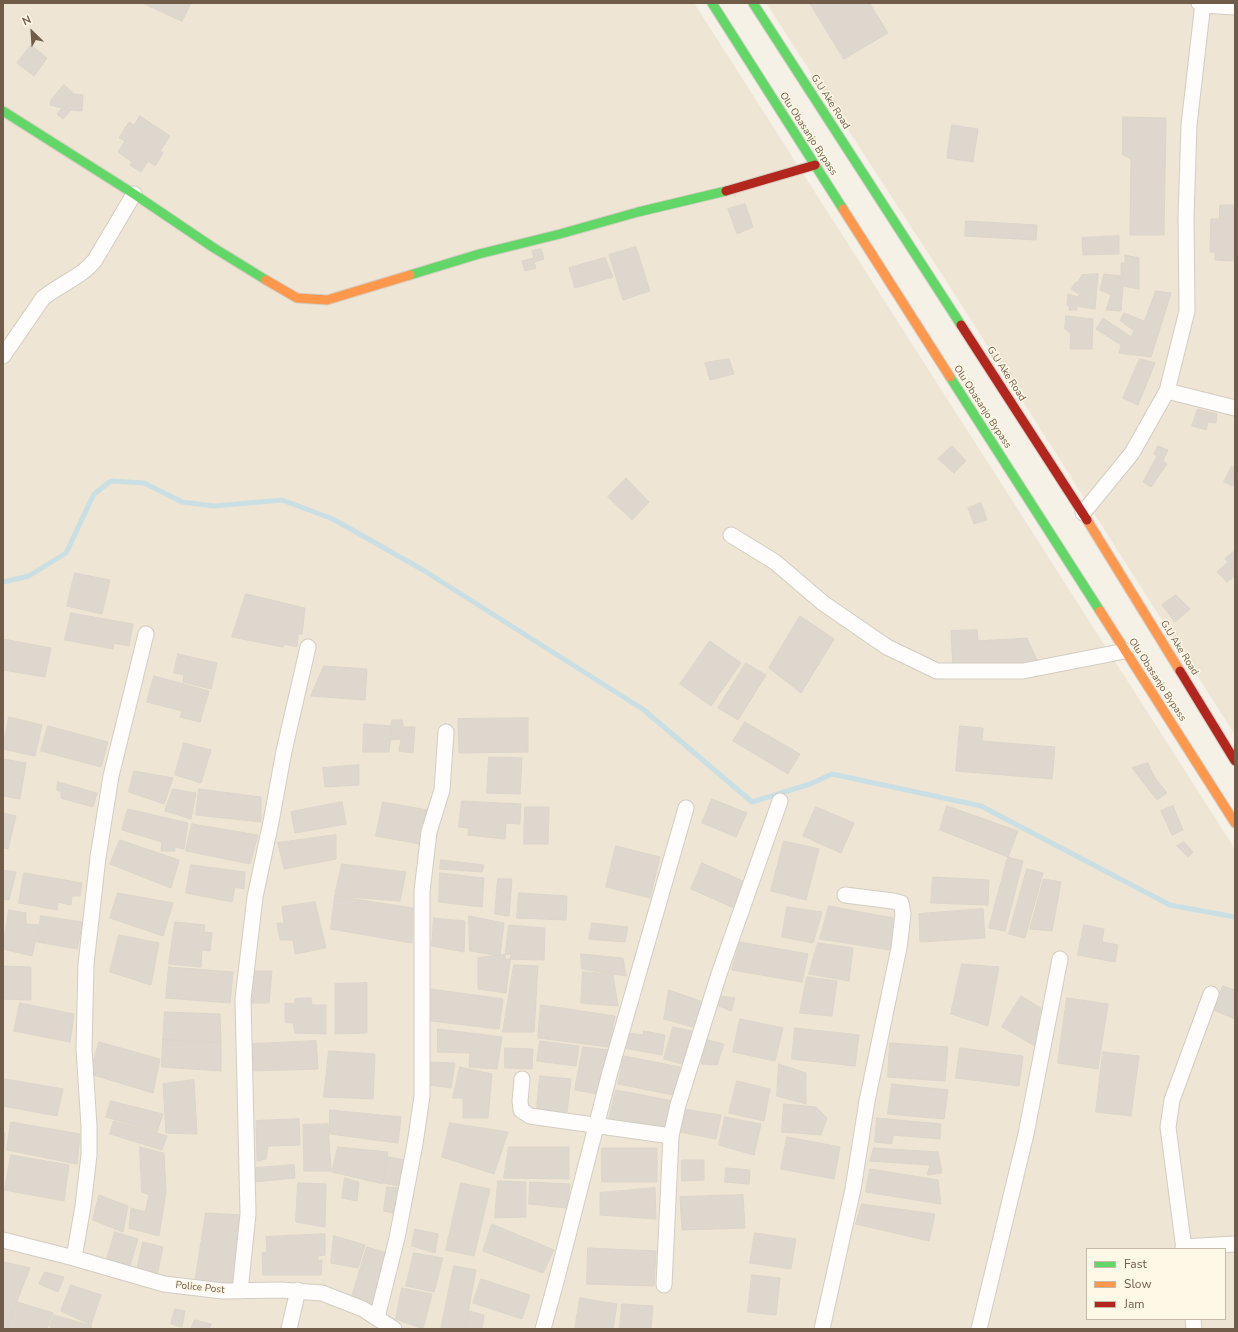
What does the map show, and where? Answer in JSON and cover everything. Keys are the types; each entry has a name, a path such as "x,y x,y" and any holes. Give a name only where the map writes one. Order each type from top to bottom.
{"main road":[{"name":"Olu Obasanjo Bypass","path":"712,3 1235,823"},
{"name":"G.U Ake Road","path":"753,3 1083,513 1235,761"},
{"path":"3,111 134,194 214,248 297,298 327,300 479,254 560,234 638,212 739,188 815,165"}],"street":[{"path":"1083,513 1132,452 1167,391 1187,311 1186,217 1189,125 1201,4 1235,7"},
{"path":"3,356 43,298 51,291 89,267 95,260 134,194"},
{"path":"1167,391 1235,408"},
{"path":"731,535 775,562 823,602 887,647 937,671 1023,671 1125,652"},
{"path":"74,1258 83,1206 89,1155 89,1126 84,1048 86,964 98,857 111,776 146,634"},
{"path":"240,1291 248,1214 243,999 255,897 284,750 308,647"},
{"path":"377,1318 397,1238 415,1144 422,1096 422,891 429,832 442,790 446,732"},
{"path":"664,1285 671,1136 678,1105 719,974 780,801"},
{"path":"543,1329 610,1072 686,808"},
{"path":"822,1329 853,1189 867,1101 899,948 903,914 901,903 845,895"},
{"path":"979,1329 1026,1134 1060,960"},
{"path":"1211,994 1172,1100 1168,1127 1184,1248 1235,1244"},
{"path":"522,1080 520,1105 522,1110 530,1116 596,1127 671,1136"},
{"name":"Police Post","path":"3,1240 74,1258 164,1284 223,1291 298,1290 322,1293 363,1309 394,1329"},
{"path":"289,1329 298,1290"}],"shaded area":[{"path":"3,3 694,3 1235,849 1235,1329 3,1329"},
{"path":"766,3 1235,3 1235,735 952,290"}],"building":[{"path":"143,3 191,3 182,21"},
{"path":"810,3 870,4 888,33 844,59"},
{"path":"31,45 47,58 34,76 17,63"},
{"path":"64,85 74,94 83,95 82,111 71,110 63,119 57,114 62,108 50,105 51,100"},
{"path":"140,116 170,136 160,151 163,153 155,166 148,161 141,172 130,165 132,162 118,152 125,141 119,138 129,122 134,125"},
{"path":"1123,117 1166,118 1164,235 1130,235 1131,159 1123,155"},
{"path":"952,125 978,129 973,162 947,158"},
{"path":"745,204 753,227 737,234 728,209"},
{"path":"1220,205 1235,205 1235,261 1215,260 1215,252 1210,252 1211,219 1219,219"},
{"path":"966,221 1037,225 1036,240 965,236"},
{"path":"1119,236 1119,254 1083,255 1082,238"},
{"path":"636,247 650,291 623,300 609,255"},
{"path":"541,249 544,259 534,262 536,268 525,271 522,261 534,258 532,251"},
{"path":"1125,255 1139,258 1139,289 1123,286 1121,311 1106,310 1111,295 1100,290 1104,274 1121,276 1121,263 1125,263"},
{"path":"605,258 613,277 575,288 569,268"},
{"path":"1098,274 1095,309 1076,306 1077,310 1069,310 1070,307 1067,305 1068,294 1078,297 1079,294 1071,289 1075,283 1078,282 1082,275"},
{"path":"1156,291 1171,293 1151,357 1119,353 1121,345 1096,329 1103,318 1131,337 1134,331 1120,320 1124,313 1144,321"},
{"path":"1066,316 1093,319 1092,349 1070,349 1071,334 1065,329"},
{"path":"729,359 734,374 710,380 705,363"},
{"path":"1140,359 1155,363 1138,405 1123,398"},
{"path":"1198,409 1217,414 1216,423 1208,422 1206,430 1192,426"},
{"path":"952,446 966,461 954,473 938,459"},
{"path":"1158,446 1168,450 1163,461 1167,464 1151,487 1143,482 1157,456 1154,454"},
{"path":"1232,466 1235,468 1235,482 1233,486 1224,482"},
{"path":"626,478 649,502 632,520 608,497"},
{"path":"981,503 987,520 974,524 968,508"},
{"path":"1235,551 1235,576 1227,582 1217,572 1228,562 1225,559"},
{"path":"75,573 110,580 102,614 67,606"},
{"path":"246,594 305,608 302,634 298,634 297,647 284,644 283,647 232,637"},
{"path":"1176,595 1190,609 1175,622 1162,605"},
{"path":"71,613 133,624 129,646 114,643 113,649 65,640"},
{"path":"800,616 834,639 801,693 769,668"},
{"path":"977,630 978,641 1027,638 1038,662 953,667 951,631"},
{"path":"3,639 51,648 45,677 3,670"},
{"path":"710,641 741,663 711,706 680,684"},
{"path":"178,654 217,663 211,689 183,682 184,675 174,673"},
{"path":"746,663 766,675 738,720 718,708"},
{"path":"324,666 367,669 365,700 311,696"},
{"path":"154,676 209,691 200,722 180,717 182,711 147,702"},
{"path":"9,717 42,725 35,756 3,749"},
{"path":"528,718 528,752 459,753 458,719"},
{"path":"392,720 402,720 403,727 415,727 413,753 399,751 401,739 390,740"},
{"path":"745,722 800,754 788,774 733,741"},
{"path":"364,724 392,726 389,752 363,752"},
{"path":"48,726 108,742 101,767 41,751"},
{"path":"960,726 983,728 982,741 1055,747 1052,779 956,771"},
{"path":"184,743 211,750 201,783 175,775"},
{"path":"489,757 522,758 520,794 487,793"},
{"path":"3,759 26,763 20,799 3,796"},
{"path":"1148,763 1155,778 1167,793 1157,800 1132,768"},
{"path":"359,765 359,785 325,787 323,768"},
{"path":"134,771 173,778 164,804 129,792"},
{"path":"58,782 97,793 93,807 61,798 61,792 57,790"},
{"path":"173,789 196,793 191,819 165,811"},
{"path":"199,789 261,797 261,822 196,815"},
{"path":"712,799 747,813 736,837 702,823"},
{"path":"462,801 521,804 520,824 506,823 505,839 468,835 469,828 459,827"},
{"path":"342,802 346,824 295,833 291,812"},
{"path":"383,802 427,810 420,844 376,836"},
{"path":"947,806 1018,831 1008,857 940,830"},
{"path":"1173,806 1183,830 1172,835 1161,811"},
{"path":"525,807 549,807 548,844 524,844"},
{"path":"816,807 854,823 841,853 803,836"},
{"path":"128,809 188,823 184,849 175,847 175,851 161,851 162,842 122,830"},
{"path":"3,813 16,816 8,849 3,848"},
{"path":"192,824 258,835 250,864 186,851"},
{"path":"336,835 336,859 284,869 278,843"},
{"path":"120,840 179,860 171,888 110,864"},
{"path":"784,841 819,849 806,900 771,891"},
{"path":"1184,842 1193,852 1188,857 1177,846"},
{"path":"616,846 660,857 650,898 606,887"},
{"path":"1008,857 1023,861 1005,931 989,928"},
{"path":"441,860 484,865 482,872 440,869"},
{"path":"702,863 743,881 734,908 691,889"},
{"path":"342,864 406,872 400,901 335,896"},
{"path":"191,865 245,872 244,889 235,887 232,902 186,893"},
{"path":"1027,869 1043,873 1025,938 1009,934"},
{"path":"3,870 16,872 9,900 3,899"},
{"path":"24,873 82,883 80,896 72,896 71,905 58,902 57,910 19,903"},
{"path":"440,873 484,878 482,907 439,902"},
{"path":"933,877 989,880 988,905 931,903"},
{"path":"498,879 512,879 509,916 495,914"},
{"path":"1044,879 1061,882 1052,931 1030,929"},
{"path":"118,893 173,903 163,936 110,918"},
{"path":"519,893 567,896 566,920 517,918"},
{"path":"335,896 413,908 412,943 331,929"},
{"path":"315,902 326,948 295,954 293,940 280,940 277,923 284,923 282,907"},
{"path":"829,906 893,918 890,950 820,939"},
{"path":"787,907 822,912 813,943 782,937"},
{"path":"983,909 985,938 920,942 919,914"},
{"path":"9,910 26,913 26,924 39,925 32,956 3,949"},
{"path":"41,916 83,922 77,949 37,942"},
{"path":"469,916 504,923 500,956 470,951"},
{"path":"434,918 465,921 464,952 432,946"},
{"path":"175,922 205,925 204,932 212,933 210,951 202,950 201,967 169,964"},
{"path":"592,923 628,927 625,942 589,939"},
{"path":"509,925 545,928 544,960 505,959"},
{"path":"1084,925 1104,929 1102,942 1118,945 1115,962 1078,955"},
{"path":"119,935 159,943 151,985 110,972"},
{"path":"740,942 808,954 802,982 732,970"},
{"path":"818,943 853,948 849,981 809,974"},
{"path":"511,954 506,993 478,989 478,958"},
{"path":"581,954 623,958 626,976 582,969"},
{"path":"962,964 999,967 988,1026 951,1014"},
{"path":"514,965 538,966 534,1032 503,1032"},
{"path":"3,966 31,967 31,1000 3,999"},
{"path":"169,967 233,972 230,1003 166,998"},
{"path":"255,971 272,971 269,1003 251,1003"},
{"path":"583,972 613,974 618,1006 581,1003"},
{"path":"807,977 837,981 832,1016 800,1013"},
{"path":"367,983 367,1033 335,1034 335,984"},
{"path":"1223,986 1235,990 1235,1019 1213,1010"},
{"path":"431,989 503,999 499,1029 431,1021"},
{"path":"669,990 703,1002 697,1028 664,1019"},
{"path":"721,996 735,998 731,1011 719,1006"},
{"path":"1021,996 1041,1008 1035,1046 1002,1027"},
{"path":"311,998 312,1005 326,1005 326,1034 295,1033 293,1023 285,1022 285,1003 295,1004 295,999"},
{"path":"1067,998 1108,1004 1098,1069 1058,1063"},
{"path":"20,1003 74,1014 70,1042 14,1031"},
{"path":"541,1005 615,1016 609,1047 538,1038"},
{"path":"165,1012 220,1014 221,1042 163,1040"},
{"path":"740,1019 783,1028 775,1061 733,1052"},
{"path":"673,1027 696,1032 686,1065 664,1059"},
{"path":"795,1028 859,1035 855,1066 792,1059"},
{"path":"438,1029 502,1037 497,1069 469,1067 470,1053 438,1052"},
{"path":"644,1031 665,1035 662,1055 624,1048 629,1033 643,1035"},
{"path":"704,1039 724,1044 717,1065 702,1064"},
{"path":"163,1040 221,1042 221,1071 162,1067"},
{"path":"316,1041 318,1069 253,1071 252,1044"},
{"path":"540,1041 579,1046 576,1066 537,1061"},
{"path":"99,1042 160,1059 153,1093 90,1074"},
{"path":"890,1043 948,1047 945,1081 888,1077"},
{"path":"583,1047 609,1050 598,1094 575,1090"},
{"path":"505,1048 533,1049 532,1069 505,1068"},
{"path":"960,1048 1023,1056 1019,1086 956,1078"},
{"path":"329,1051 375,1054 373,1099 324,1097"},
{"path":"1103,1052 1139,1056 1131,1116 1096,1112"},
{"path":"624,1056 680,1067 673,1095 618,1084"},
{"path":"430,1062 455,1063 451,1088 429,1085"},
{"path":"779,1064 806,1073 806,1104 777,1096"},
{"path":"460,1067 492,1074 488,1118 463,1118 463,1098 453,1098"},
{"path":"540,1076 571,1079 567,1112 537,1109"},
{"path":"5,1079 63,1089 57,1116 3,1106"},
{"path":"194,1080 197,1134 166,1133 163,1084"},
{"path":"737,1081 770,1089 764,1121 729,1113"},
{"path":"892,1084 948,1090 944,1119 888,1114"},
{"path":"616,1090 673,1101 666,1130 608,1123"},
{"path":"111,1101 163,1114 157,1132 106,1117"},
{"path":"784,1104 816,1107 827,1118 821,1135 782,1132"},
{"path":"683,1109 721,1115 716,1139 680,1132"},
{"path":"330,1110 401,1117 398,1143 330,1134"},
{"path":"725,1117 761,1124 754,1155 719,1145"},
{"path":"877,1118 941,1124 940,1139 893,1135 892,1144 875,1142"},
{"path":"299,1119 300,1145 268,1146 266,1159 257,1161 256,1121"},
{"path":"114,1121 167,1136 162,1150 110,1134"},
{"path":"11,1122 80,1134 77,1164 7,1150"},
{"path":"450,1123 508,1132 494,1174 442,1157"},
{"path":"328,1124 331,1171 304,1171 303,1125"},
{"path":"3,1133 5,1133 3,1166"},
{"path":"787,1137 840,1147 834,1179 781,1169"},
{"path":"140,1147 164,1153 166,1192 159,1236 129,1228 131,1208 145,1212 149,1195 142,1192"},
{"path":"338,1147 388,1152 383,1184 332,1172"},
{"path":"509,1147 569,1147 569,1179 504,1178"},
{"path":"602,1148 657,1148 657,1182 602,1182"},
{"path":"874,1148 938,1152 942,1173 927,1175 930,1165 870,1161"},
{"path":"11,1155 69,1165 64,1201 5,1190"},
{"path":"388,1157 405,1160 399,1186 384,1183"},
{"path":"682,1160 704,1160 704,1180 682,1181"},
{"path":"294,1165 295,1178 254,1182 256,1168"},
{"path":"726,1168 750,1170 749,1184 725,1182"},
{"path":"870,1169 938,1180 941,1204 866,1192"},
{"path":"345,1178 359,1182 357,1201 342,1198"},
{"path":"498,1181 526,1182 526,1217 495,1218"},
{"path":"530,1182 570,1184 567,1208 529,1204"},
{"path":"298,1183 326,1184 325,1227 296,1222"},
{"path":"461,1183 490,1189 474,1256 446,1250"},
{"path":"387,1187 403,1188 398,1214 384,1211"},
{"path":"655,1188 656,1219 600,1215 600,1193"},
{"path":"99,1195 128,1206 123,1232 93,1220"},
{"path":"743,1195 745,1228 682,1230 680,1197"},
{"path":"862,1204 935,1214 929,1241 856,1224"},
{"path":"206,1213 242,1215 233,1287 195,1282"},
{"path":"492,1224 554,1250 543,1273 483,1251"},
{"path":"415,1229 438,1234 435,1253 412,1246"},
{"path":"115,1232 138,1239 128,1272 105,1266"},
{"path":"755,1233 796,1239 791,1269 750,1263"},
{"path":"325,1234 325,1255 318,1256 318,1261 322,1260 321,1275 263,1275 262,1253 267,1252 266,1237"},
{"path":"334,1236 365,1245 358,1268 331,1263"},
{"path":"143,1242 163,1247 156,1280 136,1274"},
{"path":"367,1247 391,1254 376,1309 351,1300"},
{"path":"588,1248 656,1251 654,1286 587,1284"},
{"path":"414,1253 443,1258 434,1292 406,1286"},
{"path":"4,1262 30,1268 6,1329 3,1329"},
{"path":"454,1266 476,1270 465,1329 441,1329"},
{"path":"45,1272 64,1277 58,1292 39,1284"},
{"path":"752,1275 780,1278 776,1315 748,1312"},
{"path":"481,1279 530,1295 522,1319 473,1303"},
{"path":"71,1285 101,1295 91,1325 61,1311"},
{"path":"402,1288 432,1294 423,1329 396,1319"},
{"path":"580,1298 617,1304 613,1329 575,1329"},
{"path":"17,1302 53,1313 47,1329 7,1329"},
{"path":"622,1304 653,1306 651,1329 620,1329"},
{"path":"175,1309 185,1311 182,1327 171,1324"},
{"path":"469,1311 484,1315 482,1329 466,1329"},
{"path":"54,1315 92,1326 91,1329 55,1329 50,1327"},
{"path":"195,1320 211,1324 209,1329 191,1329"}],"waterway":[{"path":"3,582 29,576 66,553 94,494 111,481 144,483 182,502 214,506 282,500 333,519 423,570 644,710 752,802 810,784 832,774 981,806 1170,905 1235,917"}],"traffic: fast":[{"path":"712,3 843,209"},
{"path":"753,3 961,325"},
{"path":"3,111 266,280"},
{"path":"410,275 479,254 560,234 638,212 726,191"},
{"path":"950,377 1100,611"}],"traffic: slow":[{"path":"843,209 950,377"},
{"path":"266,280 297,298 327,300 410,275"},
{"path":"1087,520 1180,671"},
{"path":"1100,611 1235,823"}],"traffic: jam":[{"path":"726,191 815,165"},
{"path":"961,325 1087,520"},
{"path":"1180,671 1235,761"}]}
